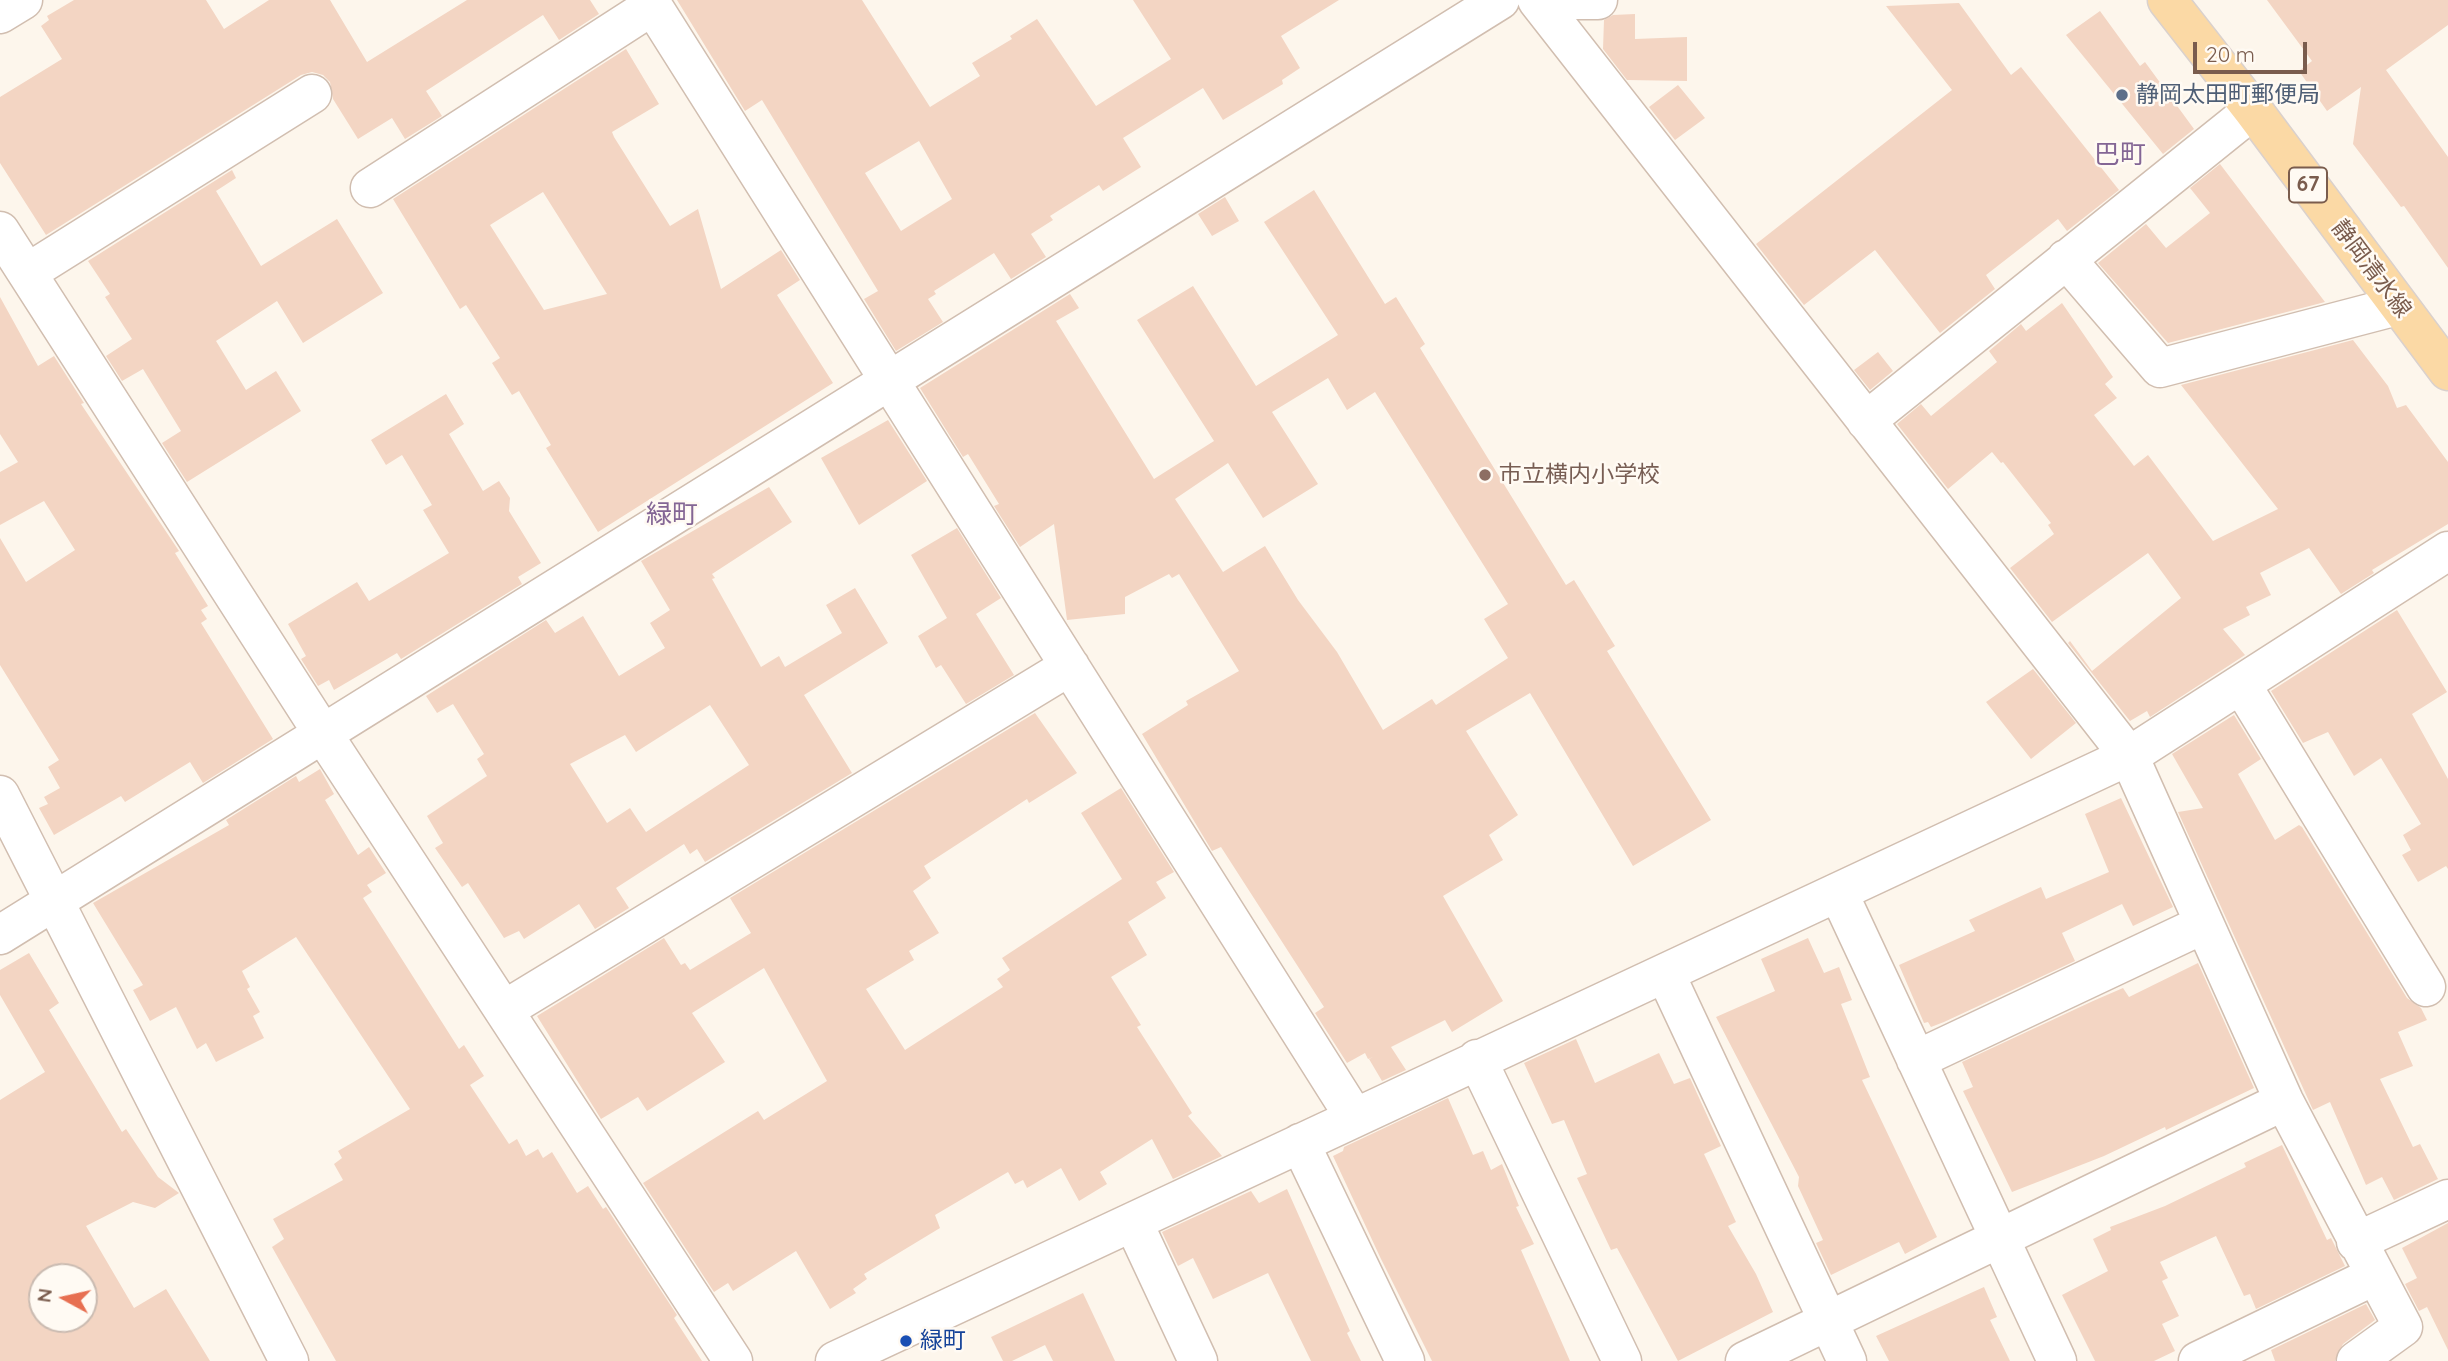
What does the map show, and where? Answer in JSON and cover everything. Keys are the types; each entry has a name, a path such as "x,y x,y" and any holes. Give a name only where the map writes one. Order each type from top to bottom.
{"main road":[{"name":"静岡清水線","path":"2166,0 2253,110 2448,371"}],"street":[{"path":"0,15 23,0"},
{"path":"0,935 1500,0"},
{"path":"1537,0 2129,756 2284,1101 2403,1327 2356,1361"},
{"path":"1567,0 1598,0"},
{"path":"370,188 651,3 1355,1118"},
{"path":"27,273 312,94"},
{"path":"1866,421 2253,110"},
{"path":"0,231 323,734 733,1361"},
{"path":"2066,259 2160,368 2398,306"},
{"path":"835,1361 2129,756 2448,551"},
{"path":"504,1010 1070,666"},
{"path":"2241,684 2426,987"},
{"path":"0,795 289,1361"},
{"path":"1838,892 2057,1361"},
{"path":"1916,1060 2204,924"},
{"path":"1665,974 1847,1361"},
{"path":"1477,1059 1622,1361"},
{"path":"1745,1361 2284,1101"},
{"path":"1300,1143 1405,1361"},
{"path":"2356,1242 2448,1199"},
{"path":"1133,1222 1198,1361"},
{"path":"2198,1361 2374,1276"}],"building":[{"path":"74,0 206,0 224,29 269,0 330,0 367,62 467,0 590,0 599,14 559,40 543,15 426,91 442,116 405,139 392,118 358,139 333,99 330,82 323,75 312,72 301,75 46,235 0,163 0,97 62,59 41,26 49,20 47,16"},
{"path":"677,0 862,0 930,107 980,76 972,63 1012,39 1010,36 1037,19 1096,106 1171,59 1133,0 1339,0 1281,36 1300,68 1282,80 1283,84 1223,120 1203,88 1123,138 1141,167 1103,191 1099,185 1050,216 1053,220 1031,234 1046,257 1011,279 994,253 934,291 936,294 928,299 943,322 896,351 864,299 878,291 762,100 745,111","holes":["919,141 952,199 901,231 865,173"]},
{"path":"2267,0 2448,0 2448,25 2386,70 2448,157 2448,268 2404,206 2401,207 2353,144 2361,87 2327,111 2299,71 2312,61"},
{"path":"1959,3 2011,75 2021,67 2119,190 2067,231 2058,219 1986,275 1995,289 1940,333 1875,250 1804,305 1756,244 1952,90 1886,6"},
{"path":"2100,11 2140,66 2145,62 2194,129 2163,154 2066,35"},
{"path":"1635,14 1635,39 1687,37 1687,81 1627,80 1603,49 1604,20 1613,15"},
{"path":"626,49 659,104 612,132 614,137 670,226 698,209 721,289 781,250 800,280 777,295 833,383 598,532 546,448 551,445 519,391 512,395 492,363 500,358 466,305 460,309 393,199","holes":["543,192 607,294 544,310 490,225"]},
{"path":"1678,85 1705,118 1675,140 1649,107"},
{"path":"2220,164 2325,302 2168,343 2098,263 2146,224 2166,248 2210,213 2190,188"},
{"path":"232,170 236,178 216,191 261,266 337,219 383,293 303,343 277,301 216,341 246,390 276,371 301,411 187,482 162,443 181,431 143,369 122,381 106,356 132,339 105,297 110,294 88,261"},
{"path":"1314,190 1385,304 1396,297 1425,344 1420,348 1566,585 1574,580 1615,646 1607,651 1711,820 1633,866 1530,693 1466,731 1518,815 1489,835 1503,860 1443,896 1503,1001 1452,1032 1445,1020 1391,1047 1406,1070 1382,1081 1369,1059 1373,1057 1368,1059 1365,1053 1347,1063 1315,1013 1324,1007 1221,847 1212,851 1142,734 1188,705 1186,701 1239,671 1179,574 1172,578 1169,574 1125,597 1125,614 1067,620 1054,524 1020,547 994,506 999,504 968,454 963,457 920,388 1070,294 1079,308 1056,321 1154,479 1214,441 1137,320 1193,286 1256,386 1338,335 1264,222","holes":["1328,378 1347,410 1375,392 1508,604 1484,619 1508,658 1436,705 1432,699 1383,730 1337,652 1298,600 1265,546 1223,572 1175,499 1228,463 1263,518 1318,484 1272,412"]},
{"path":"1225,197 1239,221 1212,236 1198,214"},
{"path":"0,297 38,366 54,356 84,403 81,404 179,551 175,553 208,606 201,610 207,619 201,623 273,739 203,783 190,762 125,802 121,796 54,835 39,808 48,804 44,797 60,788 48,767 59,760 0,665 0,538 26,582 75,550 44,501 0,525 0,472 18,462 0,434"},
{"path":"2062,303 2113,377 2105,384 2117,398 2094,415 2134,466 2148,455 2213,541 2278,509 2181,385 2353,340 2388,386 2397,408 2406,405 2448,462 2448,524 2372,570 2374,573 2341,594 2309,548 2260,573 2271,595 2246,607 2250,615 2223,629 2245,655 2150,717 2147,711 2130,721 2068,643 2070,641 2092,671 2181,598 2148,553 2052,622 2010,568 2054,534 2048,525 2051,523 1992,452 1948,489 1897,424 1921,404 1931,416 1997,362 1989,351 2021,324 2026,331"},
{"path":"1878,352 1893,371 1870,390 1854,370"},
{"path":"446,394 464,424 449,434 483,491 499,481 510,498 509,511 541,563 518,577 522,584 401,659 397,653 334,690 329,680 318,686 301,659 306,656 288,624 357,582 369,601 449,553 423,510 432,505 402,455 386,465 371,440"},
{"path":"888,420 927,481 859,525 821,458"},
{"path":"769,487 792,522 712,574 715,578 712,579 761,667 779,656 785,667 842,633 826,605 855,588 888,643 804,695 852,773 705,862 697,849 690,854 684,844 616,888 629,908 595,929 579,904 524,939 519,931 504,938 468,883 462,887 435,848 443,843 427,816 487,776 477,759 484,754 453,704 437,713 426,696 546,620 555,633 583,616 619,676 665,648 650,623 670,610 641,561","holes":["710,705 749,765 646,832 630,808 607,823 570,764 625,735 636,752"]},
{"path":"957,528 1001,598 976,614 1014,675 966,704 941,665 936,668 918,636 947,618 911,555"},
{"path":"2397,610 2447,692 2412,714 2448,779 2448,869 2446,866 2418,882 2402,855 2411,850 2403,835 2421,824 2381,758 2354,776 2328,732 2303,743 2271,691"},
{"path":"2033,669 2076,723 2031,759 1986,702"},
{"path":"1035,713 1077,773 1029,803 1027,799 924,866 931,878 913,891 939,933 909,951 914,960 866,989 905,1050 1003,987 997,979 1010,970 1002,958 1122,879 1081,813 1121,788 1174,872 1156,882 1166,898 1128,922 1147,955 1111,977 1141,1025 1137,1027 1192,1113 1188,1116 1222,1156 1173,1179 1152,1139 1100,1172 1107,1184 1079,1201 1061,1168 1027,1188 1023,1180 1015,1184 1008,1172 935,1215 940,1228 864,1274 867,1279 853,1289 856,1293 830,1309 796,1251 733,1291 728,1283 714,1292 643,1183 758,1111 764,1120 827,1081 764,968 692,1013 725,1062 647,1111 638,1097 601,1119 537,1016 664,938 681,965 685,963 690,970 751,933 730,898"},
{"path":"2234,715 2261,759 2238,774 2275,840 2299,825 2302,827 2407,998 2421,1008 2427,1020 2398,1032 2413,1066 2380,1079 2413,1147 2420,1144 2438,1179 2394,1200 2382,1177 2366,1185 2330,1102 2313,1110 2178,812 2203,808 2172,754"},
{"path":"320,769 334,794 325,800 358,855 369,847 386,873 367,885 372,892 363,898 459,1049 464,1045 484,1076 470,1085 509,1144 517,1139 526,1156 538,1149 543,1158 552,1152 577,1193 588,1186 603,1209 606,1207 677,1315 674,1318 702,1361 336,1361 272,1247 284,1239 273,1219 343,1180 334,1164 342,1158 338,1151 410,1109 296,937 242,971 250,987 247,989 260,1012 253,1016 264,1038 216,1062 206,1043 197,1049 176,1007 150,1021 133,990 143,985 93,903 229,825 226,820 296,776 299,782"},
{"path":"2121,798 2173,907 2133,926 2122,904 2062,933 2075,961 1944,1022 1931,1027 1928,1022 1924,1023 1899,965 1975,931 1969,920 2041,887 2046,899 2109,872 2085,814"},
{"path":"1808,938 1824,973 1839,967 1852,1000 1841,1004 1870,1077 1862,1080 1937,1237 1905,1254 1899,1242 1831,1275 1816,1243 1823,1240 1798,1186 1799,1177 1716,1017 1775,991 1761,959"},
{"path":"29,953 59,1003 49,1010 122,1132 126,1129 158,1177 179,1193 155,1208 133,1202 86,1226 134,1308 166,1289 210,1361 0,1361 0,1100 45,1072 0,995 0,970"},
{"path":"2198,963 2254,1088 2166,1130 2165,1127 2104,1156 2012,1192 1963,1091 1973,1087 1962,1062 2123,988 2129,997"},
{"path":"1576,1039 1595,1083 1659,1053 1674,1084 1690,1078 1721,1146 1704,1154 1736,1222 1728,1226 1756,1274 1773,1312 1678,1361 1617,1248 1611,1250 1577,1178 1587,1174 1564,1120 1552,1124 1524,1063"},
{"path":"1448,1098 1473,1155 1483,1151 1491,1170 1502,1164 1519,1206 1516,1207 1534,1244 1521,1250 1570,1361 1432,1361 1333,1156 1343,1151 1344,1147"},
{"path":"2282,1145 2327,1240 2331,1238 2345,1266 2256,1309 2250,1294 2244,1296 2216,1236 2160,1262 2168,1278 2162,1281 2179,1316 2162,1324 2175,1351 2154,1361 2095,1361 2062,1295 2108,1271 2093,1239 2111,1230 2110,1227 2165,1206 2246,1167 2244,1163"},
{"path":"1287,1189 1361,1361 1311,1361 1268,1273 1213,1299 1193,1258 1178,1266 1162,1232 1251,1191 1259,1203"},
{"path":"2448,1223 2448,1350 2427,1307 2419,1311 2405,1284 2417,1278 2402,1248"},
{"path":"1984,1287 1997,1317 1990,1320 2010,1361 1889,1361 1876,1336"},
{"path":"1083,1293 1115,1361 1053,1361 1045,1345 1012,1361 1003,1361 991,1337"},
{"path":"2366,1304 2375,1320 2343,1344 2335,1361 2275,1361 2271,1350"}],"place":[{"name":"静岡太田町郵便局","path":"2122,95"},
{"name":"市立横内小学校","path":"1485,475"},
{"name":"緑町","path":"906,1341"}],"district":[{"name":"巴町","path":"2120,155"},
{"name":"緑町","path":"672,515"}]}
